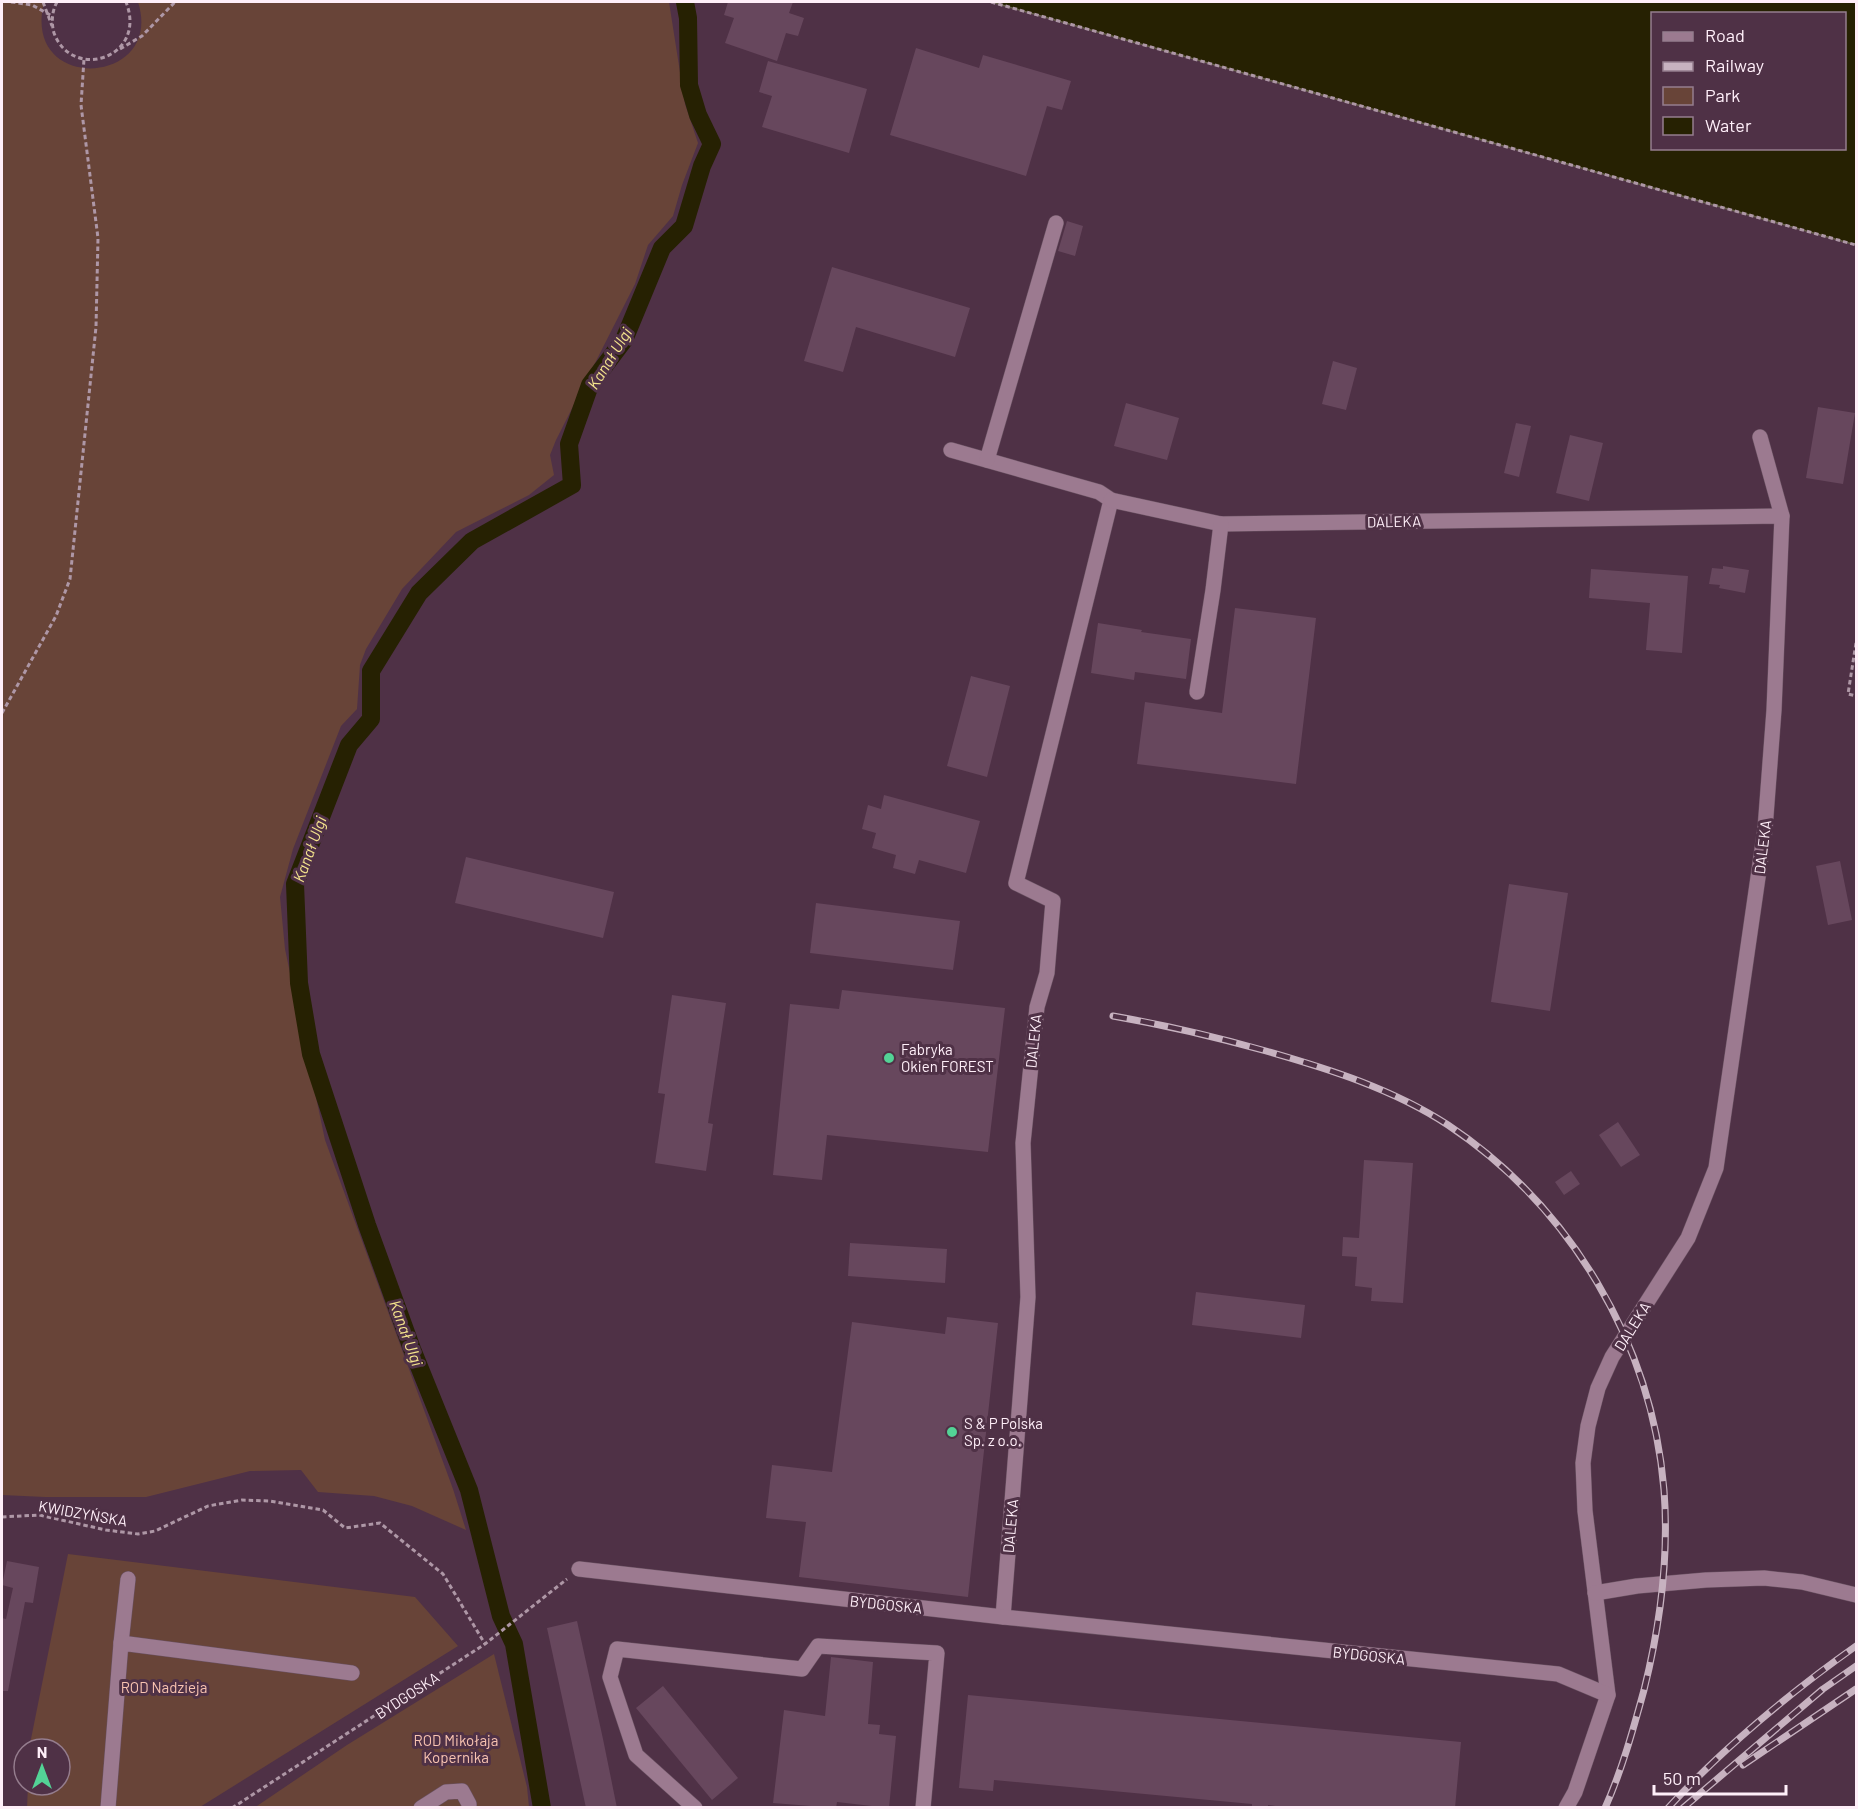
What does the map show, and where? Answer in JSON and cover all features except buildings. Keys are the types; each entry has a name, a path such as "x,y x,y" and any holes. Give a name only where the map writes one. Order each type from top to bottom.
{"street":[{"path":"987,460 1056,223"},
{"path":"1760,437 1782,516"},
{"name":"DALEKA","path":"951,450 1099,492 1111,500 1221,524 1782,516 1774,710 1766,829 1716,1168 1688,1238 1612,1358 1598,1388 1588,1426 1583,1463 1585,1511 1608,1695 1575,1792 1566,1808"},
{"name":"DALEKA","path":"1003,1617 1028,1297 1023,1143 1037,1007 1047,973 1053,901 1016,883 1111,500"},
{"path":"1197,692 1221,524"},
{"name":"BYDGOSKA","path":"579,1569 1003,1617 1558,1674 1608,1695"},
{"path":"1595,1593 1637,1586 1764,1578 1802,1582 1857,1595"},
{"path":"108,1808 128,1579"},
{"path":"122,1643 352,1673"},
{"path":"694,1808 636,1755 610,1677 617,1649 802,1669 818,1646 937,1653 923,1808"},
{"path":"421,1808 446,1792 462,1791 469,1808"}],"path":[{"path":"11,2 32,5 52,16"},
{"path":"43,2 56,39 73,55 84,59 97,59 142,36 175,2"},
{"path":"52,28 52,16 57,2"},
{"path":"112,53 120,48 131,25 126,2"},
{"path":"991,2 1857,245"},
{"path":"2,713 56,615 70,579 96,327 98,238 81,105 84,59"},
{"path":"1857,643 1848,694 1857,696"},
{"name":"KWIDZYŃSKA","path":"2,1517 39,1515 106,1530 138,1534 155,1531 208,1506 242,1500 273,1501 323,1510 345,1528 380,1523 444,1574 485,1644"},
{"name":"BYDGOSKA","path":"232,1808 485,1644 579,1569"}],"green space":[{"path":"2,2 44,2 43,32 53,53 71,65 92,68 114,63 131,51 141,30 138,2 669,2 685,104 698,143 673,216 648,245 635,284 556,440 550,455 554,475 529,495 456,532 402,589 366,649 360,665 357,709 341,726 293,849 280,897 285,949 325,1140 466,1530 412,1506 374,1496 318,1492 301,1470 250,1471 146,1497 2,1495"},
{"name":"ROD Nadzieja","path":"68,1554 415,1597 458,1646 200,1807 27,1808 27,1797 72,1797 72,1737 31,1737"},
{"name":"ROD Mikołaja Kopernika","path":"494,1654 527,1787 529,1807 254,1808 347,1745"}],"water":[{"path":"991,2 1856,2 1856,245"}],"waterway":[{"name":"Kanał Ulgi","path":"542,1808 514,1644 501,1616 469,1490 412,1349 367,1225 311,1054 299,983 295,884 349,745 371,719 371,671 419,593 472,541 572,485 569,444 590,385 624,340 662,248 684,226 702,166 712,144 698,115 689,85 688,18 685,2"}],"railway":[{"path":"1113,1016 1209,1036 1313,1065 1360,1081 1427,1112 1492,1158 1532,1196 1567,1237 1597,1283 1623,1331 1642,1382 1656,1435 1664,1490 1665,1515 1662,1591 1650,1666 1627,1750 1605,1808"},
{"path":"1668,1808 1758,1722 1856,1646"},
{"path":"1683,1808 1823,1689 1856,1666"},
{"path":"1743,1765 1856,1689"}],"place":[{"name":"Fabryka Okien FOREST","path":"889,1058"},
{"name":"S & P Polska Sp. z o.o.","path":"952,1432"}]}
